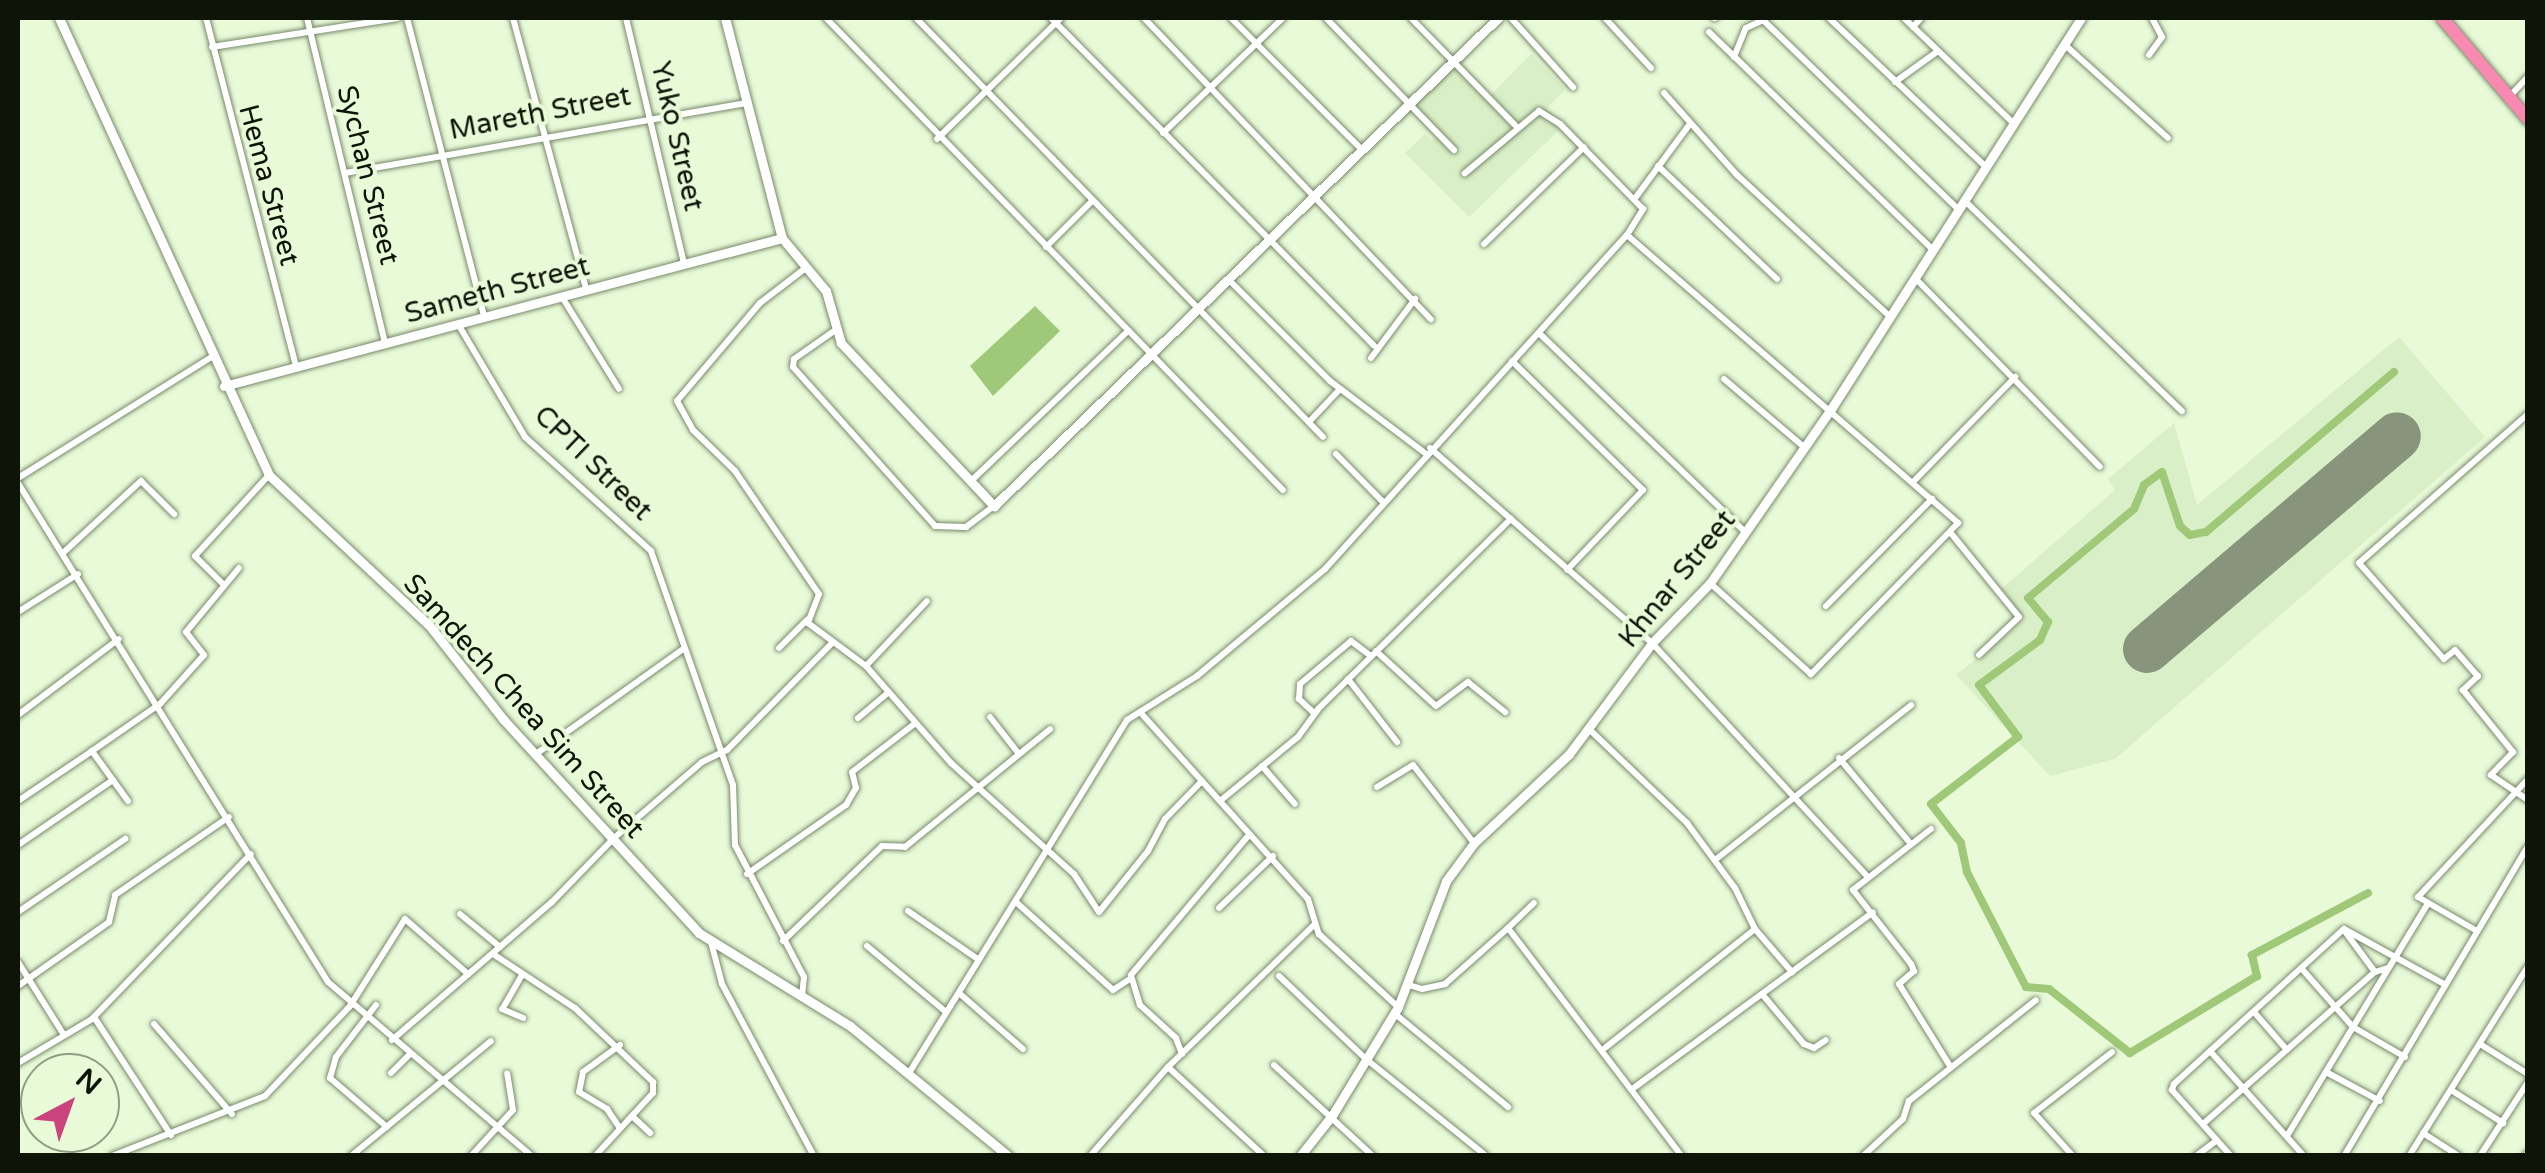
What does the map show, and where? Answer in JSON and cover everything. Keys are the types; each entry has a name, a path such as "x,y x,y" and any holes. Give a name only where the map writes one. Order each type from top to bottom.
{"highway":[{"path":"2442,18 2528,119"}],"street":[{"name":"Samdech Chea Sim Street","path":"60,18 224,386 269,475 428,625 534,755 711,942 802,996 910,1073 1008,1156"},
{"name":"Hema Street","path":"206,18 294,363"},
{"name":"Sychan Street","path":"306,18 385,343"},
{"path":"212,47 398,18"},
{"path":"407,18 484,317"},
{"path":"513,18 586,289"},
{"name":"Yuko Street","path":"626,18 684,265"},
{"path":"725,18 782,238 826,291 834,330 969,483 994,506"},
{"path":"826,18 937,138 1282,490"},
{"path":"916,18 1323,437"},
{"path":"1144,18 1431,318"},
{"path":"1231,18 1362,150"},
{"path":"1164,133 1282,18"},
{"path":"1326,18 1454,150"},
{"path":"1411,18 1515,125"},
{"path":"834,330 793,367 935,526 966,528 1230,282 1498,18"},
{"path":"1511,18 1573,87"},
{"path":"1604,18 1651,68"},
{"path":"1734,57 1739,38 1758,18 2182,411"},
{"path":"1828,18 1985,166"},
{"path":"1904,18 2012,123"},
{"path":"1913,27 1921,18"},
{"name":"Khnar Street","path":"1300,1156 1331,1118 1396,1010 1410,984 1433,906 1474,844 1589,729 1652,643 1710,584 1832,409 2081,18"},
{"path":"2149,55 2162,37 2152,18"},
{"path":"937,138 1056,19 1374,346"},
{"path":"1709,32 1932,249"},
{"path":"2064,44 2168,138"},
{"path":"1896,82 1938,51"},
{"path":"2509,97 2528,77"},
{"path":"1664,92 1689,125 1890,316"},
{"name":"Mareth Street","path":"345,173 649,114 745,102"},
{"path":"910,1073 1104,753 1140,712 1197,676 1325,569 1628,235 1643,209 1636,197 1547,113 1530,112 1465,172"},
{"path":"1636,197 1689,125"},
{"path":"1484,244 1584,147"},
{"path":"1658,166 1777,278"},
{"path":"1046,247 1093,200"},
{"path":"1628,235 1915,480 1958,523 1811,674 1710,584"},
{"name":"Sameth Street","path":"224,386 294,363 385,343 782,238"},
{"path":"779,648 807,620 819,594 736,470 693,430 677,401 760,303 807,267"},
{"path":"1914,277 2100,466"},
{"path":"1230,282 1340,389 1428,451 1512,519 1652,643 1795,790 1868,877"},
{"path":"562,296 619,389"},
{"path":"1371,358 1415,299"},
{"name":"CPTI Street","path":"458,324 525,437 649,548 733,785 735,845 806,982 802,996"},
{"path":"969,483 1128,331"},
{"path":"1539,333 1746,533"},
{"path":"212,357 18,480 160,704 328,982 350,1006 532,1156"},
{"path":"1512,361 1643,490 1567,570"},
{"path":"1915,480 2015,377"},
{"path":"1724,379 1805,448"},
{"path":"1309,422 1340,389"},
{"path":"2528,414 2359,563 2444,659 2455,650 2478,676 2462,690 2514,752 2491,776 2528,800"},
{"path":"1336,454 1383,502"},
{"path":"224,585 195,556 269,475"},
{"path":"64,552 139,482 174,514"},
{"path":"1826,606 1932,499"},
{"path":"1220,801 1298,737 1314,713 1512,519"},
{"path":"1950,532 2018,617 1979,655"},
{"path":"18,801 160,704 204,655 186,632 239,568"},
{"path":"18,612 78,574"},
{"path":"866,666 927,601"},
{"path":"807,620 866,666 914,724 1048,850 1104,912 1165,819 1202,781"},
{"path":"18,715 119,639"},
{"path":"1314,713 1298,698 1300,684 1351,641 1374,654 1436,706 1468,682 1504,712"},
{"path":"392,1040 493,954 614,838 786,696 833,642"},
{"path":"534,755 683,649"},
{"path":"1348,679 1397,742"},
{"path":"858,718 889,692"},
{"path":"1715,860 1795,790 1911,705"},
{"path":"1140,712 1308,898 1314,925 1396,1010 1508,1106"},
{"path":"990,717 1019,754"},
{"path":"748,874 846,805 856,788 852,772 914,724"},
{"path":"783,941 882,846 905,847 1050,728"},
{"path":"1589,729 1674,808 1715,860 1755,929 1792,972"},
{"path":"92,751 128,801"},
{"path":"1838,758 1911,844"},
{"path":"1262,766 1295,804"},
{"path":"1376,787 1413,766 1474,844"},
{"path":"2477,931 2418,897 2426,881 2518,794 2528,779"},
{"path":"18,845 113,780"},
{"path":"18,986 109,922 116,895 228,817"},
{"path":"1931,829 1853,890 1911,964 1914,971 1898,984 1950,1066"},
{"path":"1016,902 1113,990 1130,978 1249,836"},
{"path":"18,912 125,839"},
{"path":"2344,1156 2528,846"},
{"path":"18,1062 94,1017 251,854"},
{"path":"1219,908 1273,856"},
{"path":"2287,1136 2428,903"},
{"path":"1410,984 1422,990 1445,984 1534,904"},
{"path":"908,911 979,960"},
{"path":"1634,1087 1873,912"},
{"path":"460,914 500,947"},
{"path":"112,1156 232,1114 270,1092 350,1006 405,920 468,974"},
{"path":"1090,1156 1168,1067 1314,925"},
{"path":"1508,928 1605,1048 1682,1156"},
{"path":"1605,1048 1755,929"},
{"path":"2344,929 2446,985"},
{"path":"2231,1156 2172,1090 2344,929"},
{"path":"2344,929 2375,972"},
{"path":"711,942 722,984 814,1156"},
{"path":"866,946 946,1012"},
{"path":"493,954 620,1046 655,1086 596,1156"},
{"path":"18,962 64,1036"},
{"path":"2409,1156 2528,966"},
{"path":"2204,1124 2375,972 2388,968"},
{"path":"2302,969 2353,1027 2405,1057"},
{"path":"522,975 502,1009 522,1018"},
{"path":"1278,976 1366,1059 1486,1156"},
{"path":"1130,978 1140,1005 1176,1038 1182,1054"},
{"path":"2520,978 2528,984"},
{"path":"959,993 1023,1049"},
{"path":"1762,994 1804,1044 1814,1048 1826,1040"},
{"path":"1863,1156 1902,1119 1908,1101 2036,1000"},
{"path":"376,1005 336,1056 330,1078 387,1127"},
{"path":"2254,1012 2287,1050"},
{"path":"94,1017 171,1135"},
{"path":"154,1024 232,1114"},
{"path":"351,1156 491,1041"},
{"path":"2480,1044 2528,1074"},
{"path":"620,1046 582,1072 580,1092 607,1110 620,1129"},
{"path":"2210,1051 2304,1156"},
{"path":"2073,1156 2034,1113 2112,1052"},
{"path":"392,1073 410,1054"},
{"path":"1274,1065 1373,1156"},
{"path":"1168,1067 1264,1156"},
{"path":"2326,1072 2380,1101"},
{"path":"471,1156 513,1110 507,1073"},
{"path":"2480,1156 2528,1082"},
{"path":"2451,1090 2503,1123"},
{"path":"632,1116 650,1133"},
{"path":"2423,1133 2460,1156"},
{"path":"2196,1156 2217,1140"},
{"path":"988,1156 996,1145"}],"shaded area":[{"path":"1531,54 1565,89 1547,109 1563,126 1469,217 1405,153 1425,134 1432,141 1438,136 1410,104 1454,61 1489,97"},
{"path":"1035,306 1060,331 993,396 970,366"},
{"path":"2399,337 2485,437 2115,759 2050,776 1956,675 2024,621 2000,590 2115,490 2108,479 2174,423 2197,505"}],"waterway":[{"path":"2368,893 2252,955 2257,976 2130,1053 2049,989 2026,987 1967,872 1961,843 1931,804 2018,737 1979,685 2040,640 2048,622 2028,598 2134,509 2144,485 2162,472 2180,526 2190,535 2206,532 2394,372"}],"runway":[{"path":"2147,649 2397,436"}]}
